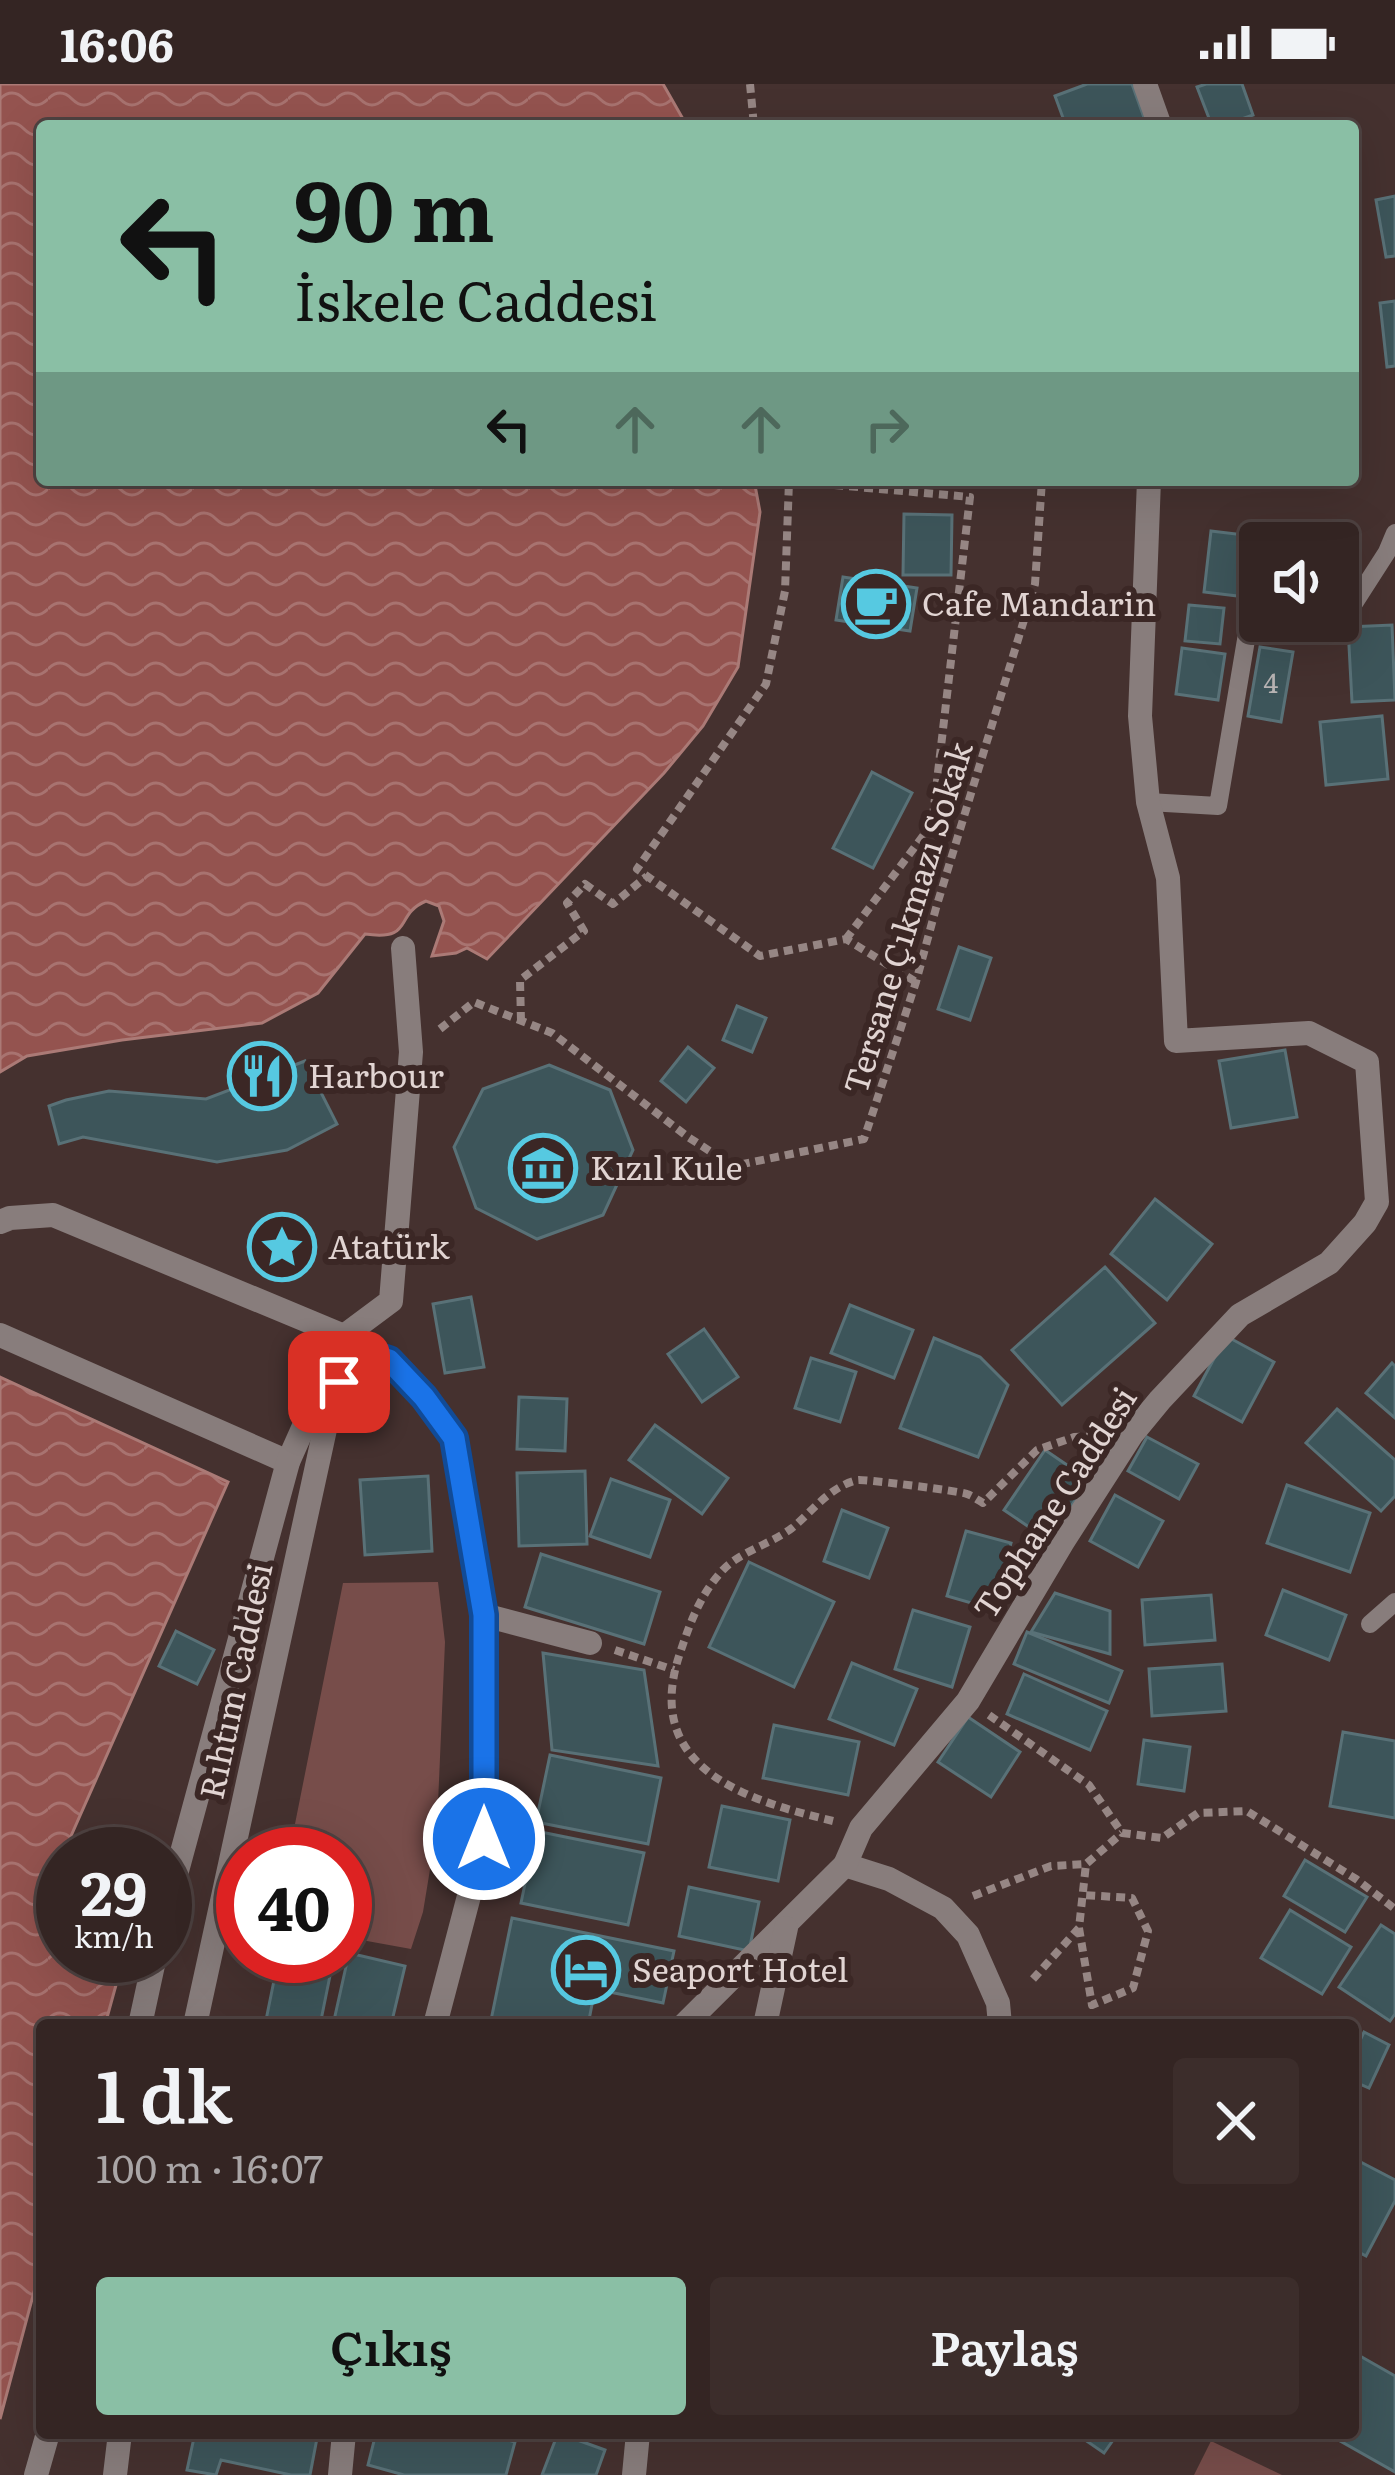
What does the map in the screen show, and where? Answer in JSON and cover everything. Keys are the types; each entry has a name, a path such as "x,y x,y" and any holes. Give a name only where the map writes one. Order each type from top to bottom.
{"street":[{"path":"1145,84 1158,120"},
{"path":"1149,486 1141,716 1148,802 1168,878 1175,1041 1310,1033 1395,1071"},
{"path":"189,1827 288,1462 351,1347 391,1301 411,1052 403,948"},
{"name":"Tophane Caddesi","path":"690,2019 845,1865 861,1828 968,1702 1132,1434 1160,1400 1240,1315 1329,1263 1365,1223 1377,1202 1367,1062"},
{"path":"0,1222 53,1215 389,1360 454,1438 484,1615 484,1839 437,2019"},
{"path":"0,1335 288,1462"},
{"name":"Rıhtım Caddesi","path":"196,2019 329,1411 351,1347"},
{"path":"484,1615 590,1643"},
{"path":"845,1865 890,1879 944,1908 968,1935 998,2003 999,2019"},
{"path":"766,2019 786,1925"},
{"path":"141,2019 149,1983"},
{"path":"40,2471 47,2439"},
{"path":"115,2475 119,2439"},
{"path":"340,2475 343,2439"},
{"path":"634,2475 637,2439"}],"lane":[{"path":"1148,802 1218,806 1248,628 1335,633 1395,533"},
{"path":"1370,1624 1395,1602"}],"path":[{"path":"750,84 753,120"},
{"path":"789,486 785,591 766,683 638,869 760,956 846,938 932,824 970,497 853,486"},
{"name":"Tersane Çıkmazı Sokak","path":"411,1052 474,1002 552,1034 733,1166 865,1139 1035,584 1042,486"},
{"path":"521,1021 520,980 584,931 567,903 585,884 613,904 647,876"},
{"path":"846,938 916,982"},
{"path":"861,1828 740,1792 694,1761 678,1730 674,1670 705,1594 725,1567 794,1527 829,1495 859,1479 965,1492 983,1503 1037,1450 1075,1437 1132,1434"},
{"path":"590,1643 674,1670"},
{"path":"968,1702 1089,1785 1123,1833 1162,1838 1198,1813 1247,1811 1395,1909"},
{"path":"944,1908 1052,1866 1087,1864 1123,1833"},
{"path":"1083,1894 1132,1898 1148,1931 1133,1988 1092,2005 1079,1928 1083,1894 1087,1864"},
{"path":"1033,1979 1079,1928"}],"shaded area":[{"path":"438,1582 445,1642 437,1827 423,1912 411,1949 372,1942 372,1827 294,1827 343,1583"},
{"path":"1211,2441 1282,2475 1194,2475"}],"water":[{"path":"0,84 663,84 684,120 36,120 36,486 755,486 760,512 738,667 703,726 487,959 467,948 432,956 444,921 439,906 426,901 391,934 365,934 318,993 262,1023 27,1056 0,1072"},
{"path":"0,1377 228,1482 75,1827 36,1827 36,1983 117,1983 107,2019 36,2019 36,2284 0,2419"}],"building":[{"path":"1087,84 1132,84 1145,120 1064,120 1055,96"},
{"path":"1242,84 1253,115 1210,120 1197,87"},
{"path":"1395,196 1395,256 1386,257 1376,200"},
{"path":"1395,301 1395,366 1387,367 1380,303"},
{"path":"904,514 952,515 951,575 903,575"},
{"path":"1211,531 1239,534 1239,596 1204,592"},
{"name":"Cafe Mandarin","path":"843,577 917,588 910,631 836,620"},
{"path":"1189,605 1224,608 1220,644 1185,641"},
{"path":"1392,625 1395,700 1352,702 1349,642 1359,642 1359,626"},
{"path":"1260,647 1293,652 1281,722 1248,716"},
{"path":"1182,648 1225,654 1218,700 1176,694"},
{"path":"1382,716 1388,779 1326,785 1320,722"},
{"path":"872,772 912,793 873,868 833,848"},
{"path":"959,947 991,958 970,1020 938,1009"},
{"path":"737,1006 766,1018 752,1052 723,1040"},
{"path":"688,1047 714,1068 686,1102 661,1081"},
{"path":"1285,1050 1297,1117 1231,1128 1219,1061"},
{"path":"305,1061 337,1124 287,1150 217,1162 83,1137 59,1144 49,1106 109,1091 206,1099"},
{"name":"Kızıl Kule","path":"549,1065 610,1090 633,1150 603,1215 537,1239 476,1208 454,1147 483,1089"},
{"path":"1155,1199 1212,1244 1167,1300 1111,1254"},
{"path":"1105,1267 1155,1323 1062,1405 1012,1350"},
{"path":"471,1297 484,1367 445,1373 433,1304"},
{"path":"850,1305 913,1330 894,1378 831,1353"},
{"path":"704,1329 738,1377 702,1402 668,1354"},
{"path":"1226,1336 1274,1362 1242,1422 1194,1396"},
{"path":"934,1338 980,1357 1008,1385 978,1457 900,1428"},
{"path":"811,1358 856,1372 840,1422 795,1408"},
{"path":"1392,1363 1395,1366 1395,1418 1366,1393"},
{"path":"519,1397 567,1399 565,1451 517,1449"},
{"path":"1337,1409 1395,1460 1395,1496 1381,1511 1306,1443"},
{"path":"655,1425 728,1478 702,1514 629,1460"},
{"path":"1147,1437 1198,1464 1179,1499 1128,1471"},
{"path":"1045,1450 1089,1480 1048,1540 1004,1510"},
{"path":"585,1471 587,1544 519,1546 517,1473"},
{"path":"428,1476 432,1551 365,1555 360,1480"},
{"path":"611,1479 670,1500 650,1557 590,1536"},
{"path":"1287,1485 1370,1513 1350,1572 1267,1543"},
{"path":"1115,1495 1163,1521 1138,1567 1090,1541"},
{"path":"842,1510 888,1528 869,1578 824,1561"},
{"path":"966,1531 1011,1543 992,1609 947,1596"},
{"path":"541,1554 660,1592 644,1644 525,1607"},
{"path":"749,1562 834,1602 794,1687 709,1647"},
{"path":"1283,1590 1346,1615 1329,1660 1266,1635"},
{"path":"1055,1593 1110,1611 1110,1654 1031,1632"},
{"path":"1211,1595 1215,1640 1145,1645 1142,1600"},
{"path":"913,1610 970,1627 952,1687 895,1669"},
{"path":"176,1631 214,1650 197,1684 159,1666"},
{"path":"1027,1632 1122,1671 1109,1703 1014,1664"},
{"path":"543,1653 644,1670 658,1766 552,1750"},
{"path":"852,1663 917,1689 894,1745 829,1719"},
{"path":"1222,1664 1226,1711 1152,1716 1149,1669"},
{"path":"1024,1674 1107,1711 1090,1750 1007,1714"},
{"path":"968,1717 1020,1752 991,1797 938,1762"},
{"path":"774,1725 859,1742 848,1795 763,1778"},
{"path":"1343,1732 1395,1741 1395,1818 1330,1806"},
{"path":"1144,1740 1190,1747 1184,1791 1138,1784"},
{"path":"550,1755 661,1778 648,1844 536,1822"},
{"path":"722,1806 790,1820 778,1881 709,1867"},
{"path":"536,1831 644,1853 628,1925 521,1903"},
{"path":"1305,1860 1367,1897 1345,1932 1284,1896"},
{"path":"689,1887 759,1902 749,1951 679,1936"},
{"path":"1290,1910 1351,1947 1322,1994 1261,1958"},
{"name":"Seaport Hotel","path":"512,1918 674,1951 663,2003 595,1989 589,2019 491,2019"},
{"path":"1381,1925 1395,1934 1395,2014 1390,2021 1339,1987"},
{"path":"372,1958 405,1966 392,2019 334,2019 342,1983 372,1983"},
{"path":"274,1983 329,1983 321,2019 266,2019"},
{"path":"1364,2032 1389,2045 1369,2088 1359,2084 1359,2042"},
{"path":"1359,2161 1395,2180 1395,2201 1366,2256 1359,2252"},
{"path":"1359,2355 1395,2376 1395,2472 1337,2439 1359,2439"},
{"path":"194,2439 317,2439 310,2475 221,2460 216,2475 187,2470"},
{"path":"374,2439 515,2442 506,2475 404,2475 368,2465"},
{"path":"556,2439 575,2439 605,2450 596,2475 542,2475"},
{"path":"1084,2439 1114,2439 1104,2453"}],"place":[{"name":"Cafe Mandarin","path":"876,604"},
{"name":"Harbour","path":"262,1076"},
{"name":"Kızıl Kule","path":"543,1168"},
{"name":"Atatürk","path":"282,1247"},
{"name":"Seaport Hotel","path":"586,1970"}],"route":[{"path":"339,1382 358,1358 373,1355 389,1360 454,1438 484,1615 484,1839"}]}
